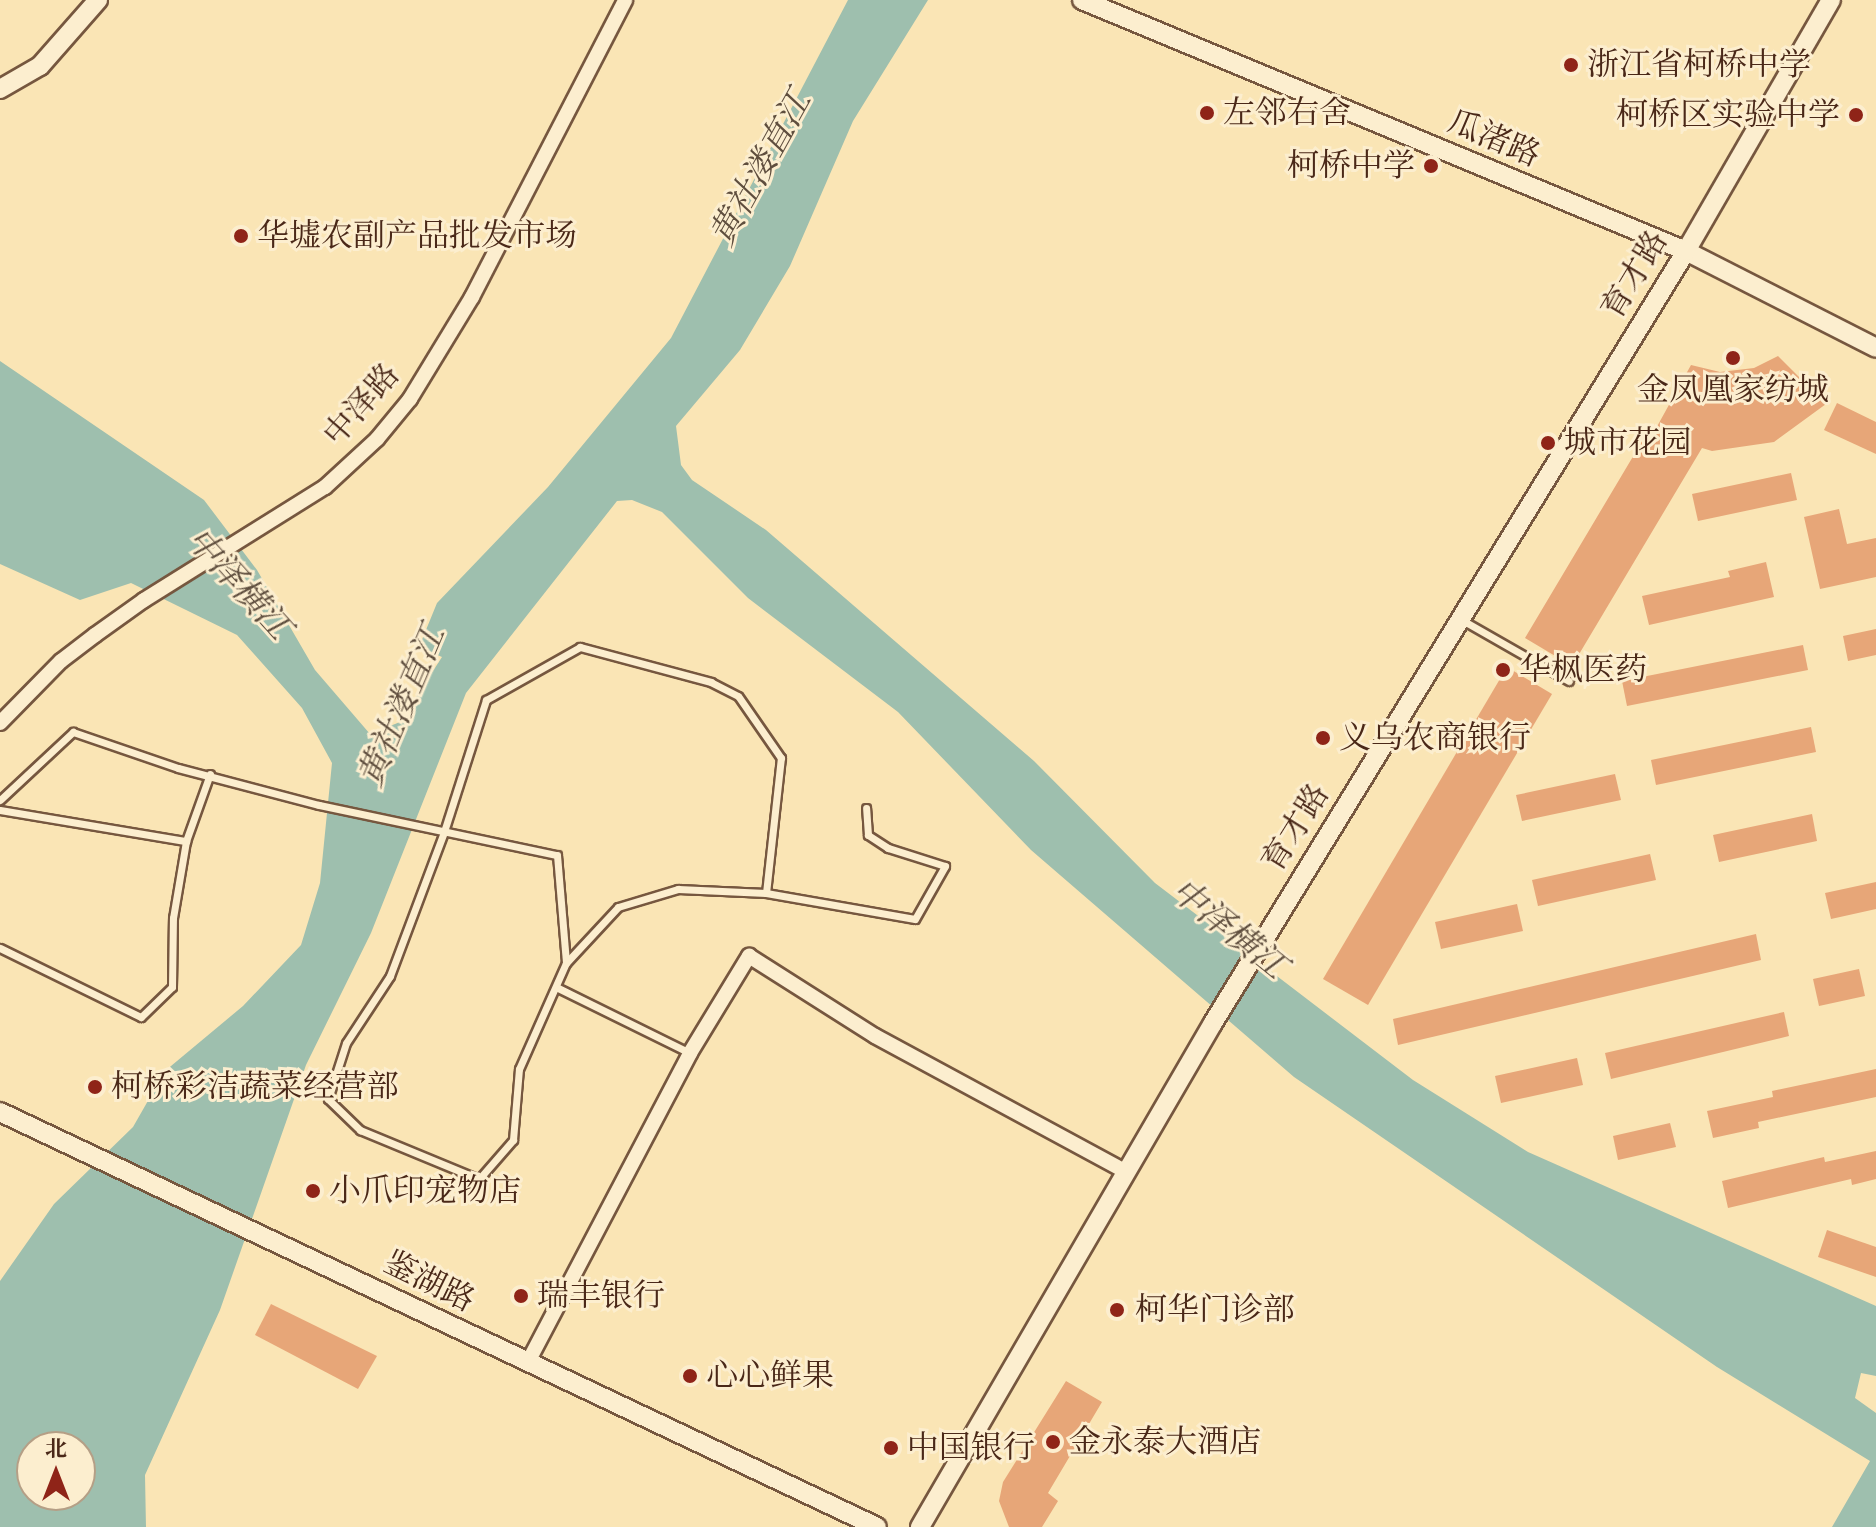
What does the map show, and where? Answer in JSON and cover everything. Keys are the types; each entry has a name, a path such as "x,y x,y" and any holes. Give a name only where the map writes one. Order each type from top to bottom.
{"street":[{"path":"0,89 40,66 98,0"},
{"name":"中泽路","path":"0,723 61,661 144,600 325,487 377,439 410,399 472,297 625,0"},
{"name":"瓜渚路","path":"1082,0 1686,251 1876,348"},
{"name":"育才路","path":"920,1527 1213,1023 1686,251 1831,0"},
{"path":"528,1362 690,1053 749,956 875,1036 1125,1171"},
{"name":"鉴湖路","path":"0,1112 877,1527"}],"lane":[{"path":"1460,619 1569,681"},
{"path":"766,893 781,758 738,696 711,682 580,647 486,700 444,832 390,976 346,1043 328,1099 360,1130 479,1179 513,1140 519,1069 566,963 618,907 678,889 766,893 915,919 945,866 888,848 868,835 866,808"},
{"path":"0,800 73,732 178,768 319,805 557,855 566,963"},
{"path":"0,948 141,1017 172,987 173,918 186,841 210,774"},
{"path":"0,810 186,841"},
{"path":"556,987 690,1053"}],"water":[{"name":"中泽横江","path":"848,0 928,0 853,121 790,266 740,350 676,426 681,465 692,480 766,530 1034,761 1155,883 1413,1080 1528,1152 1876,1306 1876,1376 1861,1373 1855,1398 1876,1413 1876,1527 1832,1527 1870,1461 1717,1367 1294,1077 1031,850 898,712 748,598 662,512 632,500 617,501 466,693 371,933 306,1065 220,1310 145,1475 146,1527 0,1527 0,1281 54,1204 133,1127 165,1071 243,1006 301,945 320,883 332,763 302,708 237,635 131,583 80,600 0,564 0,361 204,500 257,570 315,670 370,734 400,722 442,657 419,647 437,603 548,487 671,338"}],"building":[{"path":"1778,356 1826,404 1774,442 1712,451 1702,448 1572,666 1525,638 1644,438 1649,441 1691,365 1720,372 1754,368"},
{"path":"1837,403 1876,422 1876,454 1824,430"},
{"path":"1791,473 1797,500 1698,521 1692,494"},
{"path":"1839,509 1847,544 1876,538 1876,577 1820,589 1804,517"},
{"path":"1766,562 1774,597 1649,625 1642,596 1730,577 1728,571"},
{"path":"1876,629 1876,655 1848,661 1843,636"},
{"path":"1803,645 1808,670 1627,706 1622,681"},
{"path":"1507,667 1552,694 1368,1005 1323,979"},
{"path":"1811,727 1816,752 1656,785 1651,760"},
{"path":"1615,774 1621,800 1522,821 1516,795"},
{"path":"1812,814 1817,841 1719,862 1713,835"},
{"path":"1650,854 1656,880 1538,906 1532,880"},
{"path":"1876,882 1876,909 1831,919 1825,893"},
{"path":"1517,904 1523,931 1441,949 1435,922"},
{"path":"1756,934 1761,960 1398,1045 1393,1019"},
{"path":"1859,969 1865,996 1819,1006 1813,979"},
{"path":"1784,1012 1789,1036 1611,1079 1605,1053"},
{"path":"1577,1058 1583,1085 1501,1103 1495,1076"},
{"path":"1876,1069 1876,1097 1758,1122 1759,1128 1713,1138 1707,1111 1773,1097 1772,1091"},
{"path":"1670,1123 1676,1147 1618,1160 1613,1136"},
{"path":"1876,1151 1876,1179 1852,1185 1851,1179 1728,1208 1722,1181 1824,1157 1825,1162"},
{"path":"1827,1230 1876,1247 1876,1277 1818,1257"},
{"path":"271,1304 377,1356 358,1389 255,1335"},
{"name":"金永泰大酒店","path":"1066,1381 1102,1402 1048,1493 1058,1501 1042,1527 1009,1527 999,1501 1003,1482"}],"place":[{"name":"浙江省柯桥中学","path":"1571,65"},
{"name":"左邻右舍","path":"1207,113"},
{"name":"柯桥区实验中学","path":"1856,115"},
{"name":"柯桥中学","path":"1431,166"},
{"name":"华墟农副产品批发市场","path":"241,236"},
{"name":"金凤凰家纺城","path":"1733,358"},
{"name":"城市花园","path":"1548,443"},
{"name":"华枫医药","path":"1503,670"},
{"name":"义乌农商银行","path":"1323,738"},
{"name":"柯桥彩洁蔬菜经营部","path":"95,1087"},
{"name":"小爪印宠物店","path":"313,1191"},
{"name":"瑞丰银行","path":"521,1296"},
{"name":"柯华门诊部","path":"1117,1310"},
{"name":"心心鲜果","path":"690,1376"},
{"name":"金永泰大酒店","path":"1053,1442"},
{"name":"中国银行","path":"891,1448"}],"water label":[{"name":"黄社溇直江","path":"760,168"},
{"name":"黄社溇直江","path":"401,706"}]}
